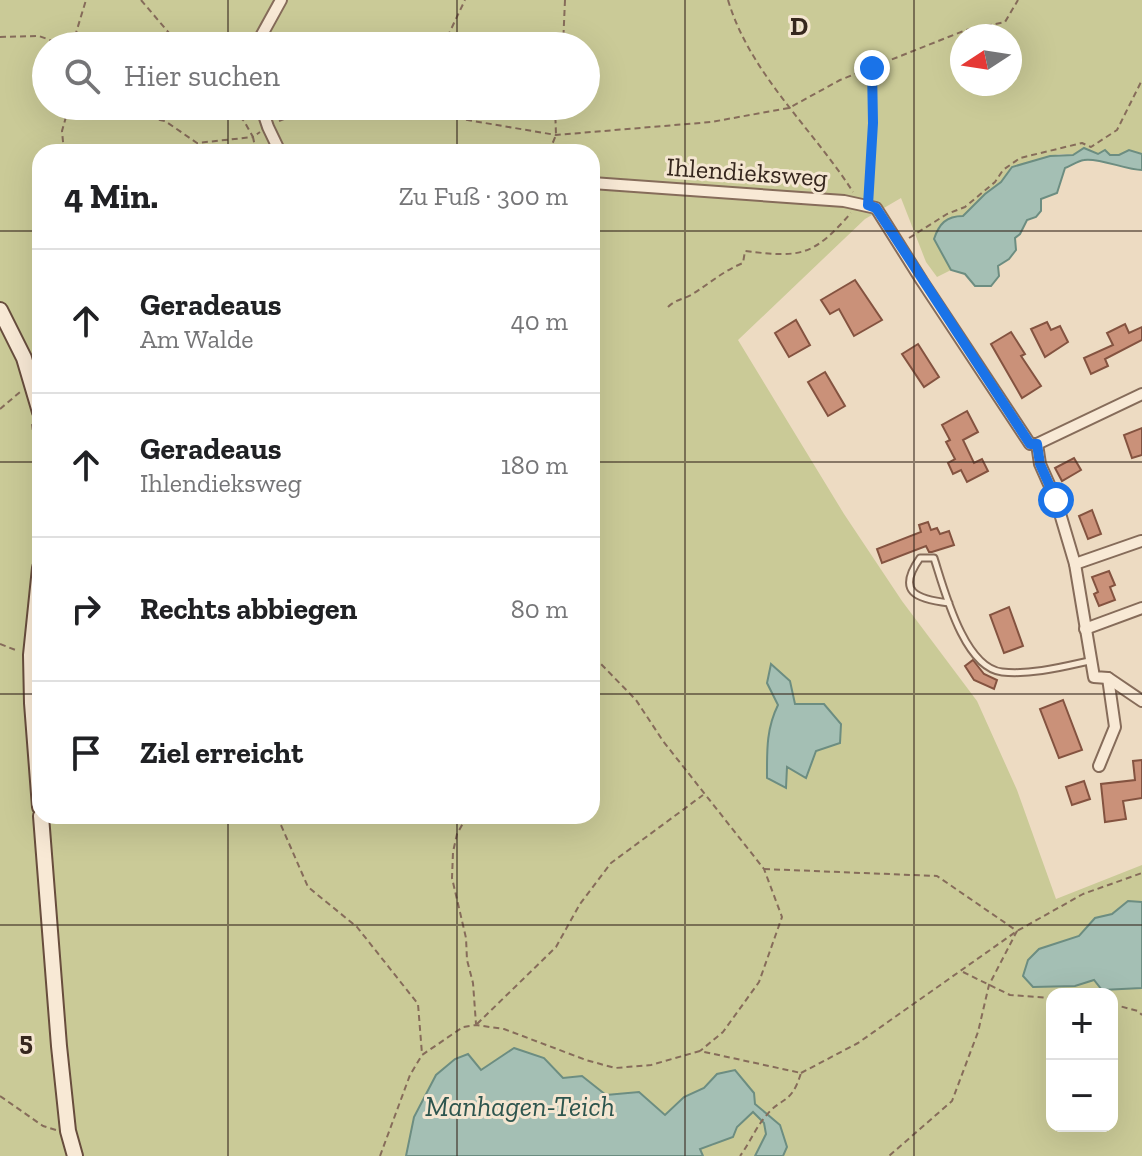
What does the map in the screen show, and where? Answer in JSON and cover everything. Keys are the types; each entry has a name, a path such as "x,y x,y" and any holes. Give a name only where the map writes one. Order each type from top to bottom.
{"main road":[{"path":"0,310 24,358 32,385"},
{"path":"32,645 32,672"},
{"path":"42,824 59,1046 68,1131 75,1156"}],"street":[{"path":"263,32 281,0"},
{"path":"266,120 276,144"},
{"name":"Ihlendieksweg","path":"600,184 864,204"},
{"path":"864,204 876,208 1030,444 1037,444 1142,394"},
{"path":"1037,444 1040,464 1056,500 1075,564 1094,677 1108,678 1142,701"},
{"path":"1075,564 1141,541"},
{"path":"1085,629 1142,608"},
{"path":"1099,766 1115,727 1108,678"}],"lane":[{"path":"949,603 922,599 912,592 908,583 911,570 920,558 934,558 949,603 973,651 986,665 1000,672 1051,669 1089,661"}],"path":[{"path":"76,32 86,0"},
{"path":"141,0 168,32"},
{"path":"450,32 465,0"},
{"path":"564,32 565,0"},
{"path":"728,0 736,25 789,108 864,204"},
{"path":"467,120 556,135 711,122 789,108 840,80 966,30 1005,22 1018,0"},
{"path":"0,37 32,36"},
{"path":"864,204 873,123 872,68"},
{"path":"900,244 947,214 965,207 1020,158 1082,143 1091,147 1117,130 1142,80"},
{"path":"63,144 65,120"},
{"path":"160,120 197,143 253,137 285,120"},
{"path":"243,120 254,144"},
{"path":"552,144 556,135 555,120"},
{"path":"668,307 675,300 688,297 728,269 743,263 745,251 800,255 828,240 853,211 844,201"},
{"path":"0,409 26,386"},
{"path":"0,644 25,654"},
{"path":"380,1156 410,1075 422,1055 463,1027 476,1025 504,1029 615,1068 651,1065 700,1051 723,1032 759,982 782,917 764,869 663,741 636,700 600,663"},
{"path":"476,1025 556,947 580,904 611,863 704,794"},
{"path":"280,824 308,887 357,927 418,1004 422,1055"},
{"path":"463,824 453,852 452,878 466,938 476,1025"},
{"path":"764,869 937,876 1017,931"},
{"path":"700,1051 801,1073 858,1043 1017,931 1083,894 1142,873"},
{"path":"889,1156 952,1101 978,1032 989,985 1017,931"},
{"path":"962,971 1010,995 1046,998"},
{"path":"1118,1006 1142,1015"},
{"path":"740,1156 761,1121 786,1101 796,1088 801,1073"},
{"path":"0,1096 43,1126 59,1132 68,1131"}],"green space":[{"path":"0,0 1142,0 1142,154 1129,150 1119,155 1059,154 1012,167 1001,182 934,239 951,270 937,277 926,262 901,198 865,219 738,340 844,514 902,601 977,701 1017,790 1056,899 1142,865 1142,902 1128,901 1112,914 1095,918 1079,936 1039,949 1075,986 1095,980 1101,988 1046,988 1046,1132 1118,1132 1118,989 1142,988 1142,1156 783,1156 783,1133 755,1104 754,1093 735,1070 717,1074 704,1088 684,1097 666,1115 639,1093 606,1095 582,1076 563,1078 544,1058 514,1048 481,1070 436,1075 414,1117 406,1156 0,1156","holes":["778,705 787,766 785,788 767,778 768,741"]},
{"path":"753,1111 764,1123 766,1134 755,1156 703,1156 700,1149 714,1145"}],"water":[{"path":"1084,148 1098,154 1105,150 1110,155 1119,155 1129,150 1142,154 1142,170 1090,160 1079,161 1065,168 1057,193 1041,199 1041,211 1027,220 1015,238 1016,250 998,266 999,276 991,286 975,286 965,274 951,270 934,239 944,222 963,216 1001,182 1012,167 1050,156 1073,155"},
{"path":"771,664 790,681 795,704 824,704 841,724 840,743 816,751 806,778 787,767 786,788 767,778 769,732 778,705 767,683"},
{"path":"1128,901 1142,902 1142,988 1100,988 1094,980 1075,986 1033,987 1023,976 1028,960 1039,949 1079,936 1095,918 1112,914"},
{"name":"Manhagen-Teich","path":"514,1048 544,1058 563,1078 582,1076 606,1095 639,1092 665,1115 684,1097 704,1088 717,1074 735,1070 754,1093 755,1104 780,1125 787,1147 783,1156 755,1156 766,1134 764,1123 753,1112 737,1127 733,1137 700,1149 703,1156 406,1156 414,1117 436,1075 455,1059 468,1054 481,1070"}],"building":[{"path":"855,280 882,320 854,336 839,309 830,314 821,300"},
{"path":"796,320 810,345 789,357 775,333"},
{"path":"1047,322 1051,330 1060,326 1068,342 1045,357 1031,329"},
{"path":"1125,324 1129,333 1142,327 1142,340 1105,359 1108,366 1091,374 1084,358 1113,345 1107,333"},
{"path":"1011,332 1025,354 1021,356 1041,386 1022,398 991,344"},
{"path":"918,344 939,377 924,387 902,354"},
{"path":"825,372 845,406 828,416 808,382"},
{"path":"967,411 978,432 963,440 974,463 982,459 988,471 967,482 961,470 953,474 948,463 955,459 942,425"},
{"path":"1142,428 1142,455 1132,458 1124,435"},
{"path":"1074,458 1081,470 1062,481 1055,468"},
{"path":"1092,510 1101,534 1088,539 1079,516"},
{"path":"928,522 931,530 937,528 940,534 949,531 954,545 932,552 926,546 882,563 877,549 921,532 919,525"},
{"path":"1109,571 1115,585 1110,587 1115,600 1099,606 1092,577"},
{"path":"1009,607 1023,646 1004,653 990,615"},
{"path":"973,660 984,674 997,680 994,689 974,680 965,666"},
{"path":"1063,700 1082,750 1059,758 1040,709"},
{"path":"1142,760 1142,798 1123,801 1126,819 1105,822 1101,784 1135,780 1133,761"},
{"path":"1084,781 1090,799 1072,805 1066,787"}],"route":[{"path":"872,68 873,123 868,205 876,208 1030,444 1037,444 1040,464 1056,500"}]}
